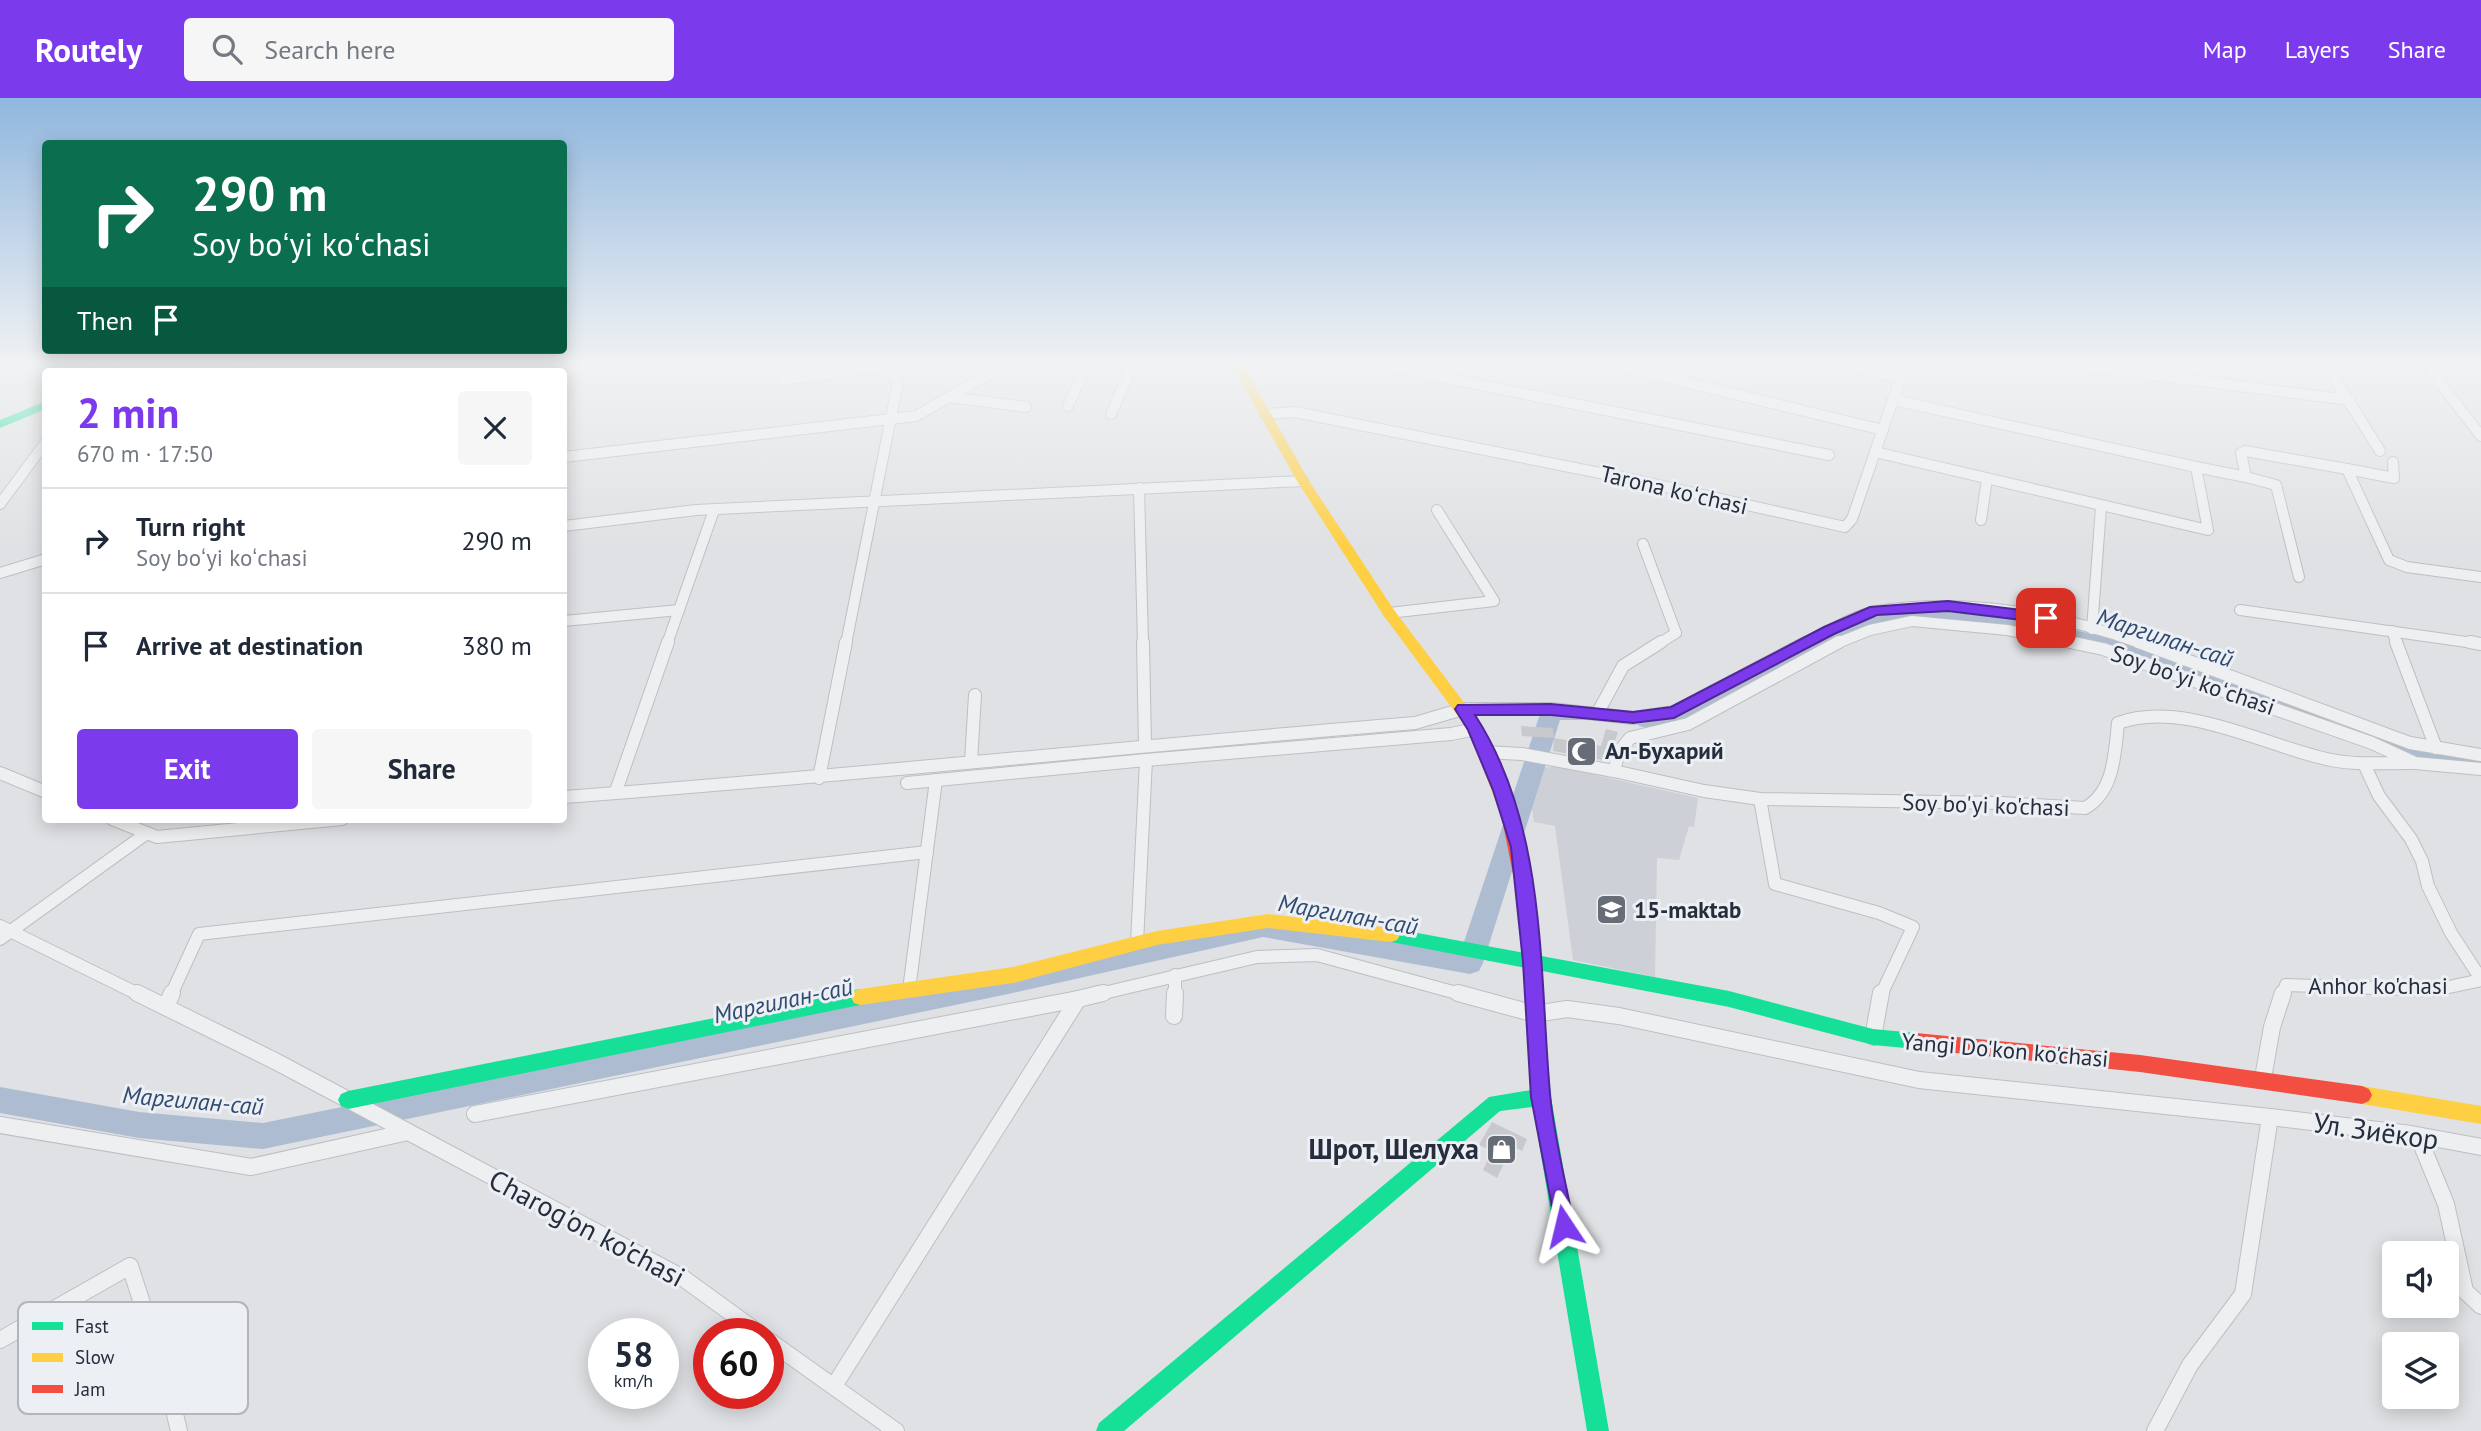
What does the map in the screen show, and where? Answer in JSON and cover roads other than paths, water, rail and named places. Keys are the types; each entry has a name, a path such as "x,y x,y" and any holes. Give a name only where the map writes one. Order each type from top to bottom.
{"street":[{"path":"567,457 862,424"},
{"path":"820,778 890,424"},
{"path":"1271,424 1303,481 1389,613 1476,729 1519,847 1532,962 1541,1097 1587,1354 1598,1431"},
{"name":"Tarona koʻchasi","path":"1356,424 1640,481 1836,527 1844,527 1852,519 1875,452"},
{"path":"1679,424 1829,454"},
{"path":"1859,424 1883,430"},
{"path":"1885,424 1875,452 2208,530 2196,467"},
{"path":"2003,424 2276,485 2299,577"},
{"path":"2364,424 2380,451"},
{"path":"0,503 42,447"},
{"path":"2246,477 2241,453 2245,451 2394,478 2393,462"},
{"path":"2347,469 2389,560 2407,567 2481,577"},
{"path":"1981,520 1987,479"},
{"path":"567,526 713,510 1303,481"},
{"path":"1139,488 1145,746"},
{"path":"2092,629 2101,506"},
{"path":"616,791 713,510"},
{"path":"1389,613 1494,601 1437,510"},
{"path":"1597,714 1623,666 1676,633 1643,544"},
{"path":"0,573 42,560"},
{"name":"Soy boʻyi koʻchasi","path":"567,797 820,778 1415,723 1463,709 1528,708 1633,718 1674,712 1829,631 1875,611 1948,606 2027,613 2092,629 2141,643 2410,743 2481,755"},
{"path":"567,621 679,610"},
{"path":"2240,611 2481,644"},
{"name":"Soy boʻyi koʻchasi","path":"1614,771 1619,752 1630,738 1688,724 1745,696 1850,637 1912,621 2031,634 2125,655 2372,743 2415,763 2481,769"},
{"path":"2392,631 2436,748"},
{"path":"971,762 975,695"},
{"name":"Soy bo'yi ko'chasi","path":"1614,771 1704,792 1760,799 2002,803 2085,808 2095,802 2112,771 2118,723 2150,716 2187,719 2290,750 2364,764 2415,763"},
{"path":"908,783 1451,734 1476,729"},
{"path":"1485,752 1522,754 1614,771"},
{"path":"1137,943 1146,761"},
{"path":"2364,764 2379,796 2411,839 2422,861 2428,886 2445,921 2481,979"},
{"path":"0,773 42,790"},
{"path":"908,990 936,780"},
{"path":"1760,799 1775,884 1879,913 1913,927 1913,932 1886,974 1876,1005 1873,1037"},
{"path":"122,823 157,837 301,823"},
{"path":"3,932 147,833"},
{"path":"166,1007 199,934 779,871 927,852"},
{"name":"Yangi Do'kon ko'chasi","path":"348,1100 830,1001 1013,975 1137,943 1268,921 1358,929 1729,999 1873,1037 2109,1059 2263,1078 2481,1115"},
{"name":"Charog'on ko'chasi","path":"3,932 166,1007 348,1100 683,1278 738,1318"},
{"path":"475,1114 1078,999 1257,957 1317,955 1535,1014"},
{"path":"1174,1016 1175,975"},
{"name":"Anhor ko'chasi","path":"2263,1078 2273,1027 2286,985 2434,990 2481,979"},
{"path":"834,1387 1078,999"},
{"name":"Ул. Зиёкор","path":"1535,1014 1567,1009 1619,1016 1919,1080 2270,1117 2481,1147"},
{"path":"1107,1431 1496,1103 1541,1097"},
{"path":"2155,1431 2190,1365 2243,1294 2270,1117"},
{"path":"0,1125 251,1167 408,1132"},
{"path":"2418,1136 2446,1204 2465,1290 2481,1306"},
{"path":"66,1302 130,1266 142,1302"},
{"path":"0,1339 18,1329"},
{"path":"784,1351 896,1431"}],"waterway":[{"name":"Маргилан-сай","path":"1647,720 1680,717 1865,620 1942,616 2016,624 2123,648 2319,718"},
{"name":"Маргилан-сай","path":"0,1100 139,1125 263,1136 1008,983 1263,927 1470,963 1552,711 1578,714"},
{"name":"Маргилан-сай","path":"2355,731 2406,750 2481,764"}],"place":[{"name":"Ал-Бухарий","path":"1582,751"},
{"name":"15-maktab","path":"1611,910"},
{"name":"Шрот, Шелуха","path":"1502,1149"}]}
